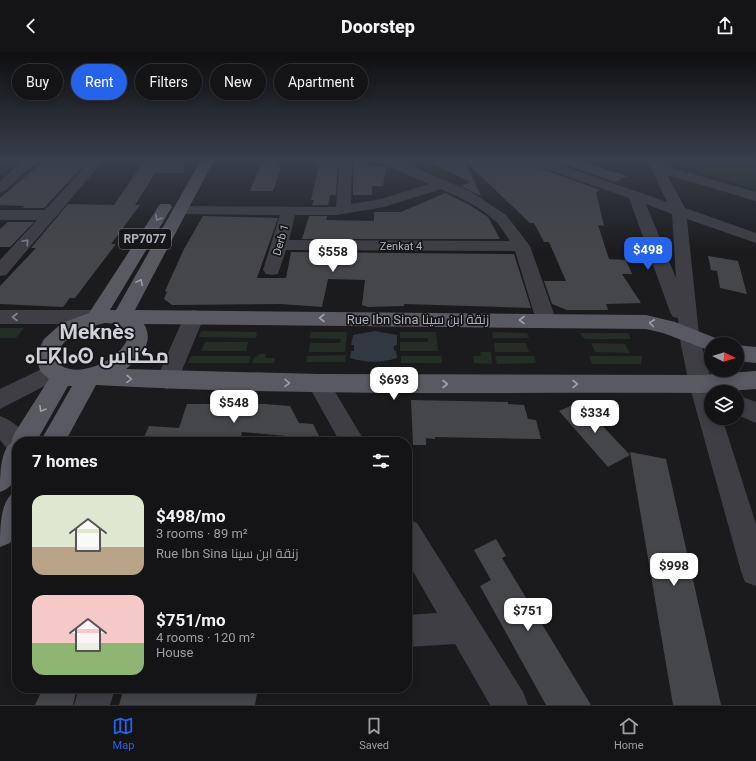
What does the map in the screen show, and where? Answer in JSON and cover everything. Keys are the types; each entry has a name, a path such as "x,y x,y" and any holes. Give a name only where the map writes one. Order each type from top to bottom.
{"main road":[{"name":"RP7077","path":"96,317 174,190"},
{"name":"RP7077","path":"122,317 190,190"},
{"path":"55,437 90,376 105,371 119,363 130,354 136,344 139,335 137,327 131,321 122,317 96,317 69,328 54,342 46,356 47,365 57,374 70,378 90,376 167,380 318,383 704,388"},
{"name":"Rue Ibn Sina زنقة ابن سينا","path":"122,317 646,322 668,327 704,341"},
{"path":"744,354 756,355"},
{"path":"26,437 57,374"},
{"path":"725,385 756,380"},
{"path":"0,533 12,512"}],"street":[{"path":"0,271 71,190"},
{"path":"343,210 344,190"},
{"path":"179,210 343,210 384,203 422,190"},
{"path":"457,190 490,209 505,223 522,246 546,320"},
{"path":"619,190 756,238"},
{"path":"635,196 656,193 658,190"},
{"path":"669,190 679,211 689,335"},
{"path":"734,190 756,198"},
{"path":"635,196 689,335 706,385"},
{"name":"Derb 1","path":"272,270 289,211"},
{"path":"0,215 50,215"},
{"name":"Zenkat 4","path":"280,245 522,246"},
{"path":"0,317 96,317"},
{"path":"167,380 194,317"},
{"path":"0,400 57,374"},
{"path":"318,383 350,437"},
{"path":"744,407 756,413"},
{"path":"717,425 756,571"},
{"path":"0,426 13,437"},
{"path":"412,541 510,705"},
{"path":"412,631 464,627"},
{"path":"92,705 96,693"}],"shaded area":[{"path":"0,328 24,328 16,338 0,338"},
{"path":"201,331 257,332 256,338 199,337"},
{"path":"375,331 397,335 397,345 394,346 394,350 396,351 397,358 374,362 350,358 351,351 354,351 354,345 351,345 353,335"},
{"path":"311,332 347,332 345,352 309,352 310,343 340,343 341,339 310,338"},
{"path":"400,332 436,332 438,351 400,351 400,342 428,342 428,338 400,338"},
{"path":"492,332 527,333 529,338 493,338"},
{"path":"579,333 628,333 631,339 585,339"},
{"path":"205,342 248,342 246,351 201,351"},
{"path":"494,343 526,343 529,352 495,352"},
{"path":"591,343 625,344 630,353 595,352"},
{"path":"480,352 491,352 492,364 474,363 473,356 481,356"},
{"path":"259,354 266,354 265,358 275,358 274,363 252,363 254,357 258,356"},
{"path":"346,355 345,362 306,362 307,356"},
{"path":"191,356 251,356 249,363 188,363"},
{"path":"401,356 441,356 442,363 401,363"},
{"path":"495,356 534,356 536,363 497,364"},
{"path":"589,356 642,356 641,364 592,364"}],"building":[{"path":"9,190 60,190 44,208 22,208 25,206 0,205 0,198"},
{"path":"124,190 144,190 135,205 140,205 111,244 116,244 75,298 70,298 63,307 0,304 0,286 36,248 31,248 68,204 114,205"},
{"path":"250,190 273,190 273,191"},
{"path":"313,190 336,190 336,195 330,195 328,205 312,205 314,200 311,200"},
{"path":"353,190 372,190 372,195 353,195"},
{"path":"470,190 478,190 481,196"},
{"path":"496,190 600,190 596,192 604,226 598,225 609,259 626,260 632,274 622,274 641,303 606,304 608,310 567,310 552,304 544,281 566,281 549,242 544,242 534,223 530,223"},
{"path":"445,193 468,204 488,217 500,239 302,239 309,216 327,216 326,220 374,221 374,212 401,212"},
{"path":"203,216 278,218 257,278 286,278 291,252 514,254 531,308 404,304 404,306 368,307 362,305 365,280 328,279 322,307 281,304 172,305 164,299 167,292 165,291 184,249"},
{"path":"8,222 34,222 10,247 0,247 0,229"},
{"path":"708,256 738,261 747,294 720,288 717,271 711,270"},
{"path":"411,400 508,402 508,404 524,405 528,419 536,420 541,439 435,437 435,439 426,438 426,445 413,445"},
{"path":"580,402 630,455 608,467 559,411"},
{"path":"187,404 265,404 290,406 299,423 313,424 320,437 286,437 242,432 241,437 144,437 149,426 179,428"},
{"path":"630,452 666,459 721,705 673,705"},
{"path":"496,539 506,556 502,558 591,705 546,705 480,586 491,580 474,550"},
{"path":"41,693 76,693 73,705 35,705"},
{"path":"123,693 257,693 255,705 119,705"}],"district":[{"name":"Meknès ⴰⵎⴽⵏⴰⵙ مكناس","path":"97,344"}]}
